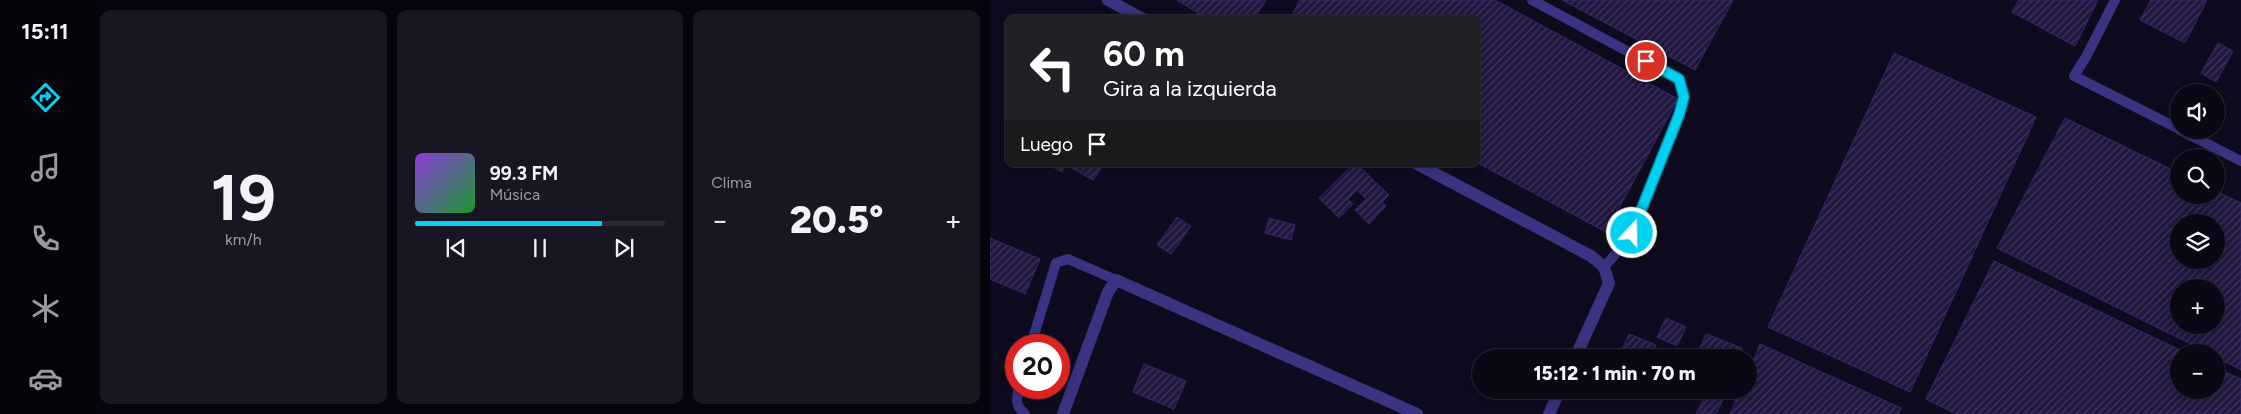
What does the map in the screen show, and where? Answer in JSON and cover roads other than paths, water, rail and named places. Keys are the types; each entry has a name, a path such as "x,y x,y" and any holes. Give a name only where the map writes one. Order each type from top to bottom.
{"street":[{"path":"1108,0 1136,15"},
{"path":"1423,167 1591,256 1604,267 1609,283 1579,349"},
{"path":"1062,414 1108,292 1116,280 1417,414"},
{"path":"1549,414 1556,399"}],"lane":[{"path":"1532,0 1679,79 1682,88 1682,106 1632,233 1604,267"},
{"path":"2114,0 2086,57 2074,76 2170,125"},
{"path":"2197,139 2241,161"},
{"path":"1034,334 1056,264 1068,259 1116,280"},
{"path":"1016,399 1017,406 1025,414"}]}
